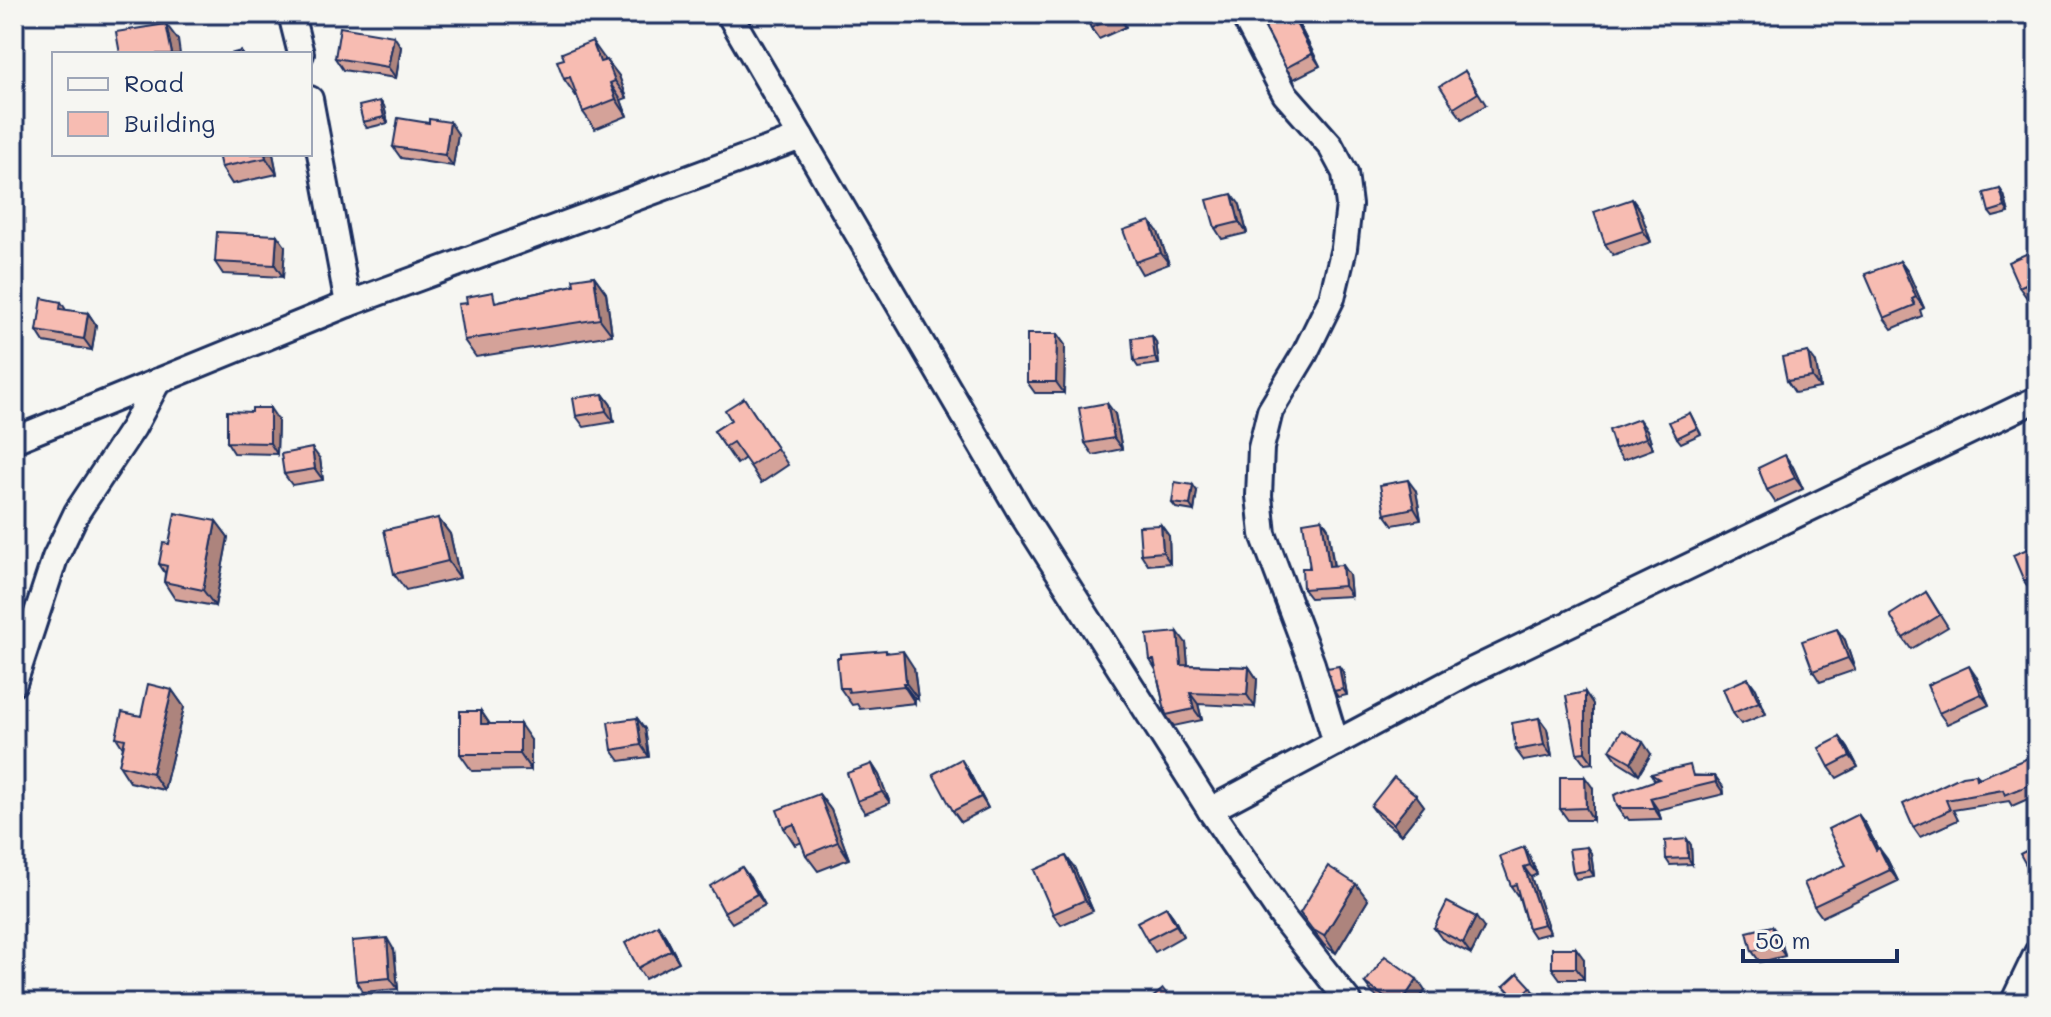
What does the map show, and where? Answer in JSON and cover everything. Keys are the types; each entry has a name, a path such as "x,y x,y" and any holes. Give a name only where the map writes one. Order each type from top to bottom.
{"street":[{"path":"291,14 300,52"},
{"path":"729,14 1021,513 1210,810 1284,919 1350,1003"},
{"path":"1243,14 1285,94 1330,145 1345,173 1349,205 1344,248 1332,298 1305,353 1270,411 1261,448 1259,496 1263,534 1312,664 1336,743"},
{"path":"312,110 348,304"},
{"path":"14,440 348,304 801,137"},
{"path":"14,683 55,558 72,523 133,428 158,381"},
{"path":"1210,810 1497,658 2037,399"},
{"path":"2013,1003 2037,953"}],"building":[{"path":"1085,14 1118,14 1118,16 1091,28"},
{"path":"1280,14 1291,14 1312,54 1286,68 1263,23"},
{"path":"166,24 172,52 120,52 116,32"},
{"path":"340,27 394,36 388,67 335,58"},
{"path":"592,41 600,62 607,60 615,81 610,83 616,99 583,112 570,77 564,79 557,61 564,59 562,53"},
{"path":"1465,71 1478,93 1454,108 1440,86"},
{"path":"380,101 384,117 363,122 359,106"},
{"path":"398,118 429,123 429,119 450,122 445,155 393,147"},
{"path":"218,156 266,158 221,167"},
{"path":"2000,189 2005,207 1989,212 1984,193"},
{"path":"1232,194 1239,222 1215,228 1207,200"},
{"path":"1632,199 1643,231 1605,244 1594,212"},
{"path":"1150,221 1161,253 1135,262 1123,230"},
{"path":"217,232 277,235 275,265 215,262"},
{"path":"2037,249 2037,279 2019,287 2008,262"},
{"path":"1900,261 1916,297 1912,299 1915,305 1884,318 1865,274"},
{"path":"594,276 600,319 464,340 458,304 467,303 466,297 493,292 495,302 574,285 573,279"},
{"path":"42,298 61,302 60,309 88,313 84,339 37,331"},
{"path":"1027,334 1057,334 1056,382 1027,382"},
{"path":"1152,336 1155,358 1134,361 1132,338"},
{"path":"1808,352 1812,377 1787,381 1782,357"},
{"path":"603,394 606,411 576,416 573,398"},
{"path":"744,398 777,448 750,466 733,442 725,447 714,431 731,420 725,410"},
{"path":"1107,403 1114,438 1085,443 1079,408"},
{"path":"252,408 270,408 270,443 227,442 227,411 252,412"},
{"path":"1690,413 1697,428 1677,438 1669,422"},
{"path":"1639,419 1646,438 1615,449 1609,430"},
{"path":"312,448 315,469 284,474 281,454"},
{"path":"1785,455 1795,478 1767,490 1758,468"},
{"path":"1408,480 1414,508 1385,514 1380,485"},
{"path":"1175,482 1193,485 1190,505 1172,503"},
{"path":"175,513 216,521 203,590 164,582 167,566 159,564 163,543 169,544"},
{"path":"438,518 448,561 394,574 384,530"},
{"path":"1322,519 1329,566 1342,565 1344,586 1303,589 1302,568 1310,568 1303,522"},
{"path":"1161,525 1163,552 1141,554 1139,526"},
{"path":"2037,545 2037,575 2024,581 2013,555"},
{"path":"1926,592 1940,615 1903,638 1890,615"},
{"path":"1837,629 1848,658 1813,671 1802,641"},
{"path":"1178,632 1181,665 1249,667 1247,695 1190,693 1194,709 1166,715 1154,660 1150,660 1147,635"},
{"path":"886,650 886,653 903,651 904,686 849,692 848,688 840,688 837,658 840,654"},
{"path":"1339,666 1343,689 1334,691 1327,668"},
{"path":"1969,666 1981,694 1939,713 1927,685"},
{"path":"1748,678 1759,702 1733,713 1723,689"},
{"path":"148,684 172,690 152,773 119,765 125,739 116,737 122,712 141,716"},
{"path":"1585,692 1585,752 1577,753 1566,696"},
{"path":"460,711 481,711 481,724 520,724 520,754 460,754"},
{"path":"637,718 641,745 612,750 608,722"},
{"path":"1539,718 1544,745 1516,750 1512,723"},
{"path":"1622,730 1643,742 1631,762 1610,750"},
{"path":"1840,737 1850,756 1829,767 1819,748"},
{"path":"2030,757 2037,782 2005,795 2003,790 1946,800 1950,810 1913,827 1903,804 1962,776 1976,774 1977,779"},
{"path":"961,759 981,797 953,811 933,774"},
{"path":"872,764 882,792 857,801 847,773"},
{"path":"1690,765 1693,776 1715,776 1716,782 1650,798 1654,808 1617,806 1614,795 1659,779 1651,774"},
{"path":"1394,777 1416,795 1393,824 1371,806"},
{"path":"1560,777 1585,777 1586,808 1560,809"},
{"path":"819,794 838,842 806,855 794,824 784,828 777,810"},
{"path":"1858,814 1890,870 1814,906 1804,883 1846,865 1828,829"},
{"path":"1687,839 1688,858 1666,859 1665,841"},
{"path":"2037,845 2037,871 2031,874 2020,854"},
{"path":"1524,847 1530,865 1524,867 1544,924 1528,928 1516,884 1511,886 1500,856"},
{"path":"1587,847 1590,870 1573,873 1569,849"},
{"path":"1066,856 1085,900 1053,914 1034,870"},
{"path":"1328,866 1356,884 1324,936 1312,929 1300,913"},
{"path":"742,867 757,894 724,912 710,886"},
{"path":"1447,902 1476,917 1463,943 1434,928"},
{"path":"1166,907 1176,925 1147,940 1137,922"},
{"path":"658,925 671,950 638,968 625,943"},
{"path":"1772,926 1777,945 1752,951 1747,932"},
{"path":"387,938 390,978 356,981 352,941"},
{"path":"1552,948 1576,948 1576,968 1552,968"},
{"path":"1385,956 1417,979 1401,1003 1393,1003 1365,983"},
{"path":"1518,973 1531,987 1517,1000 1504,986"},
{"path":"1163,989 1174,1003 1146,1003"}]}
